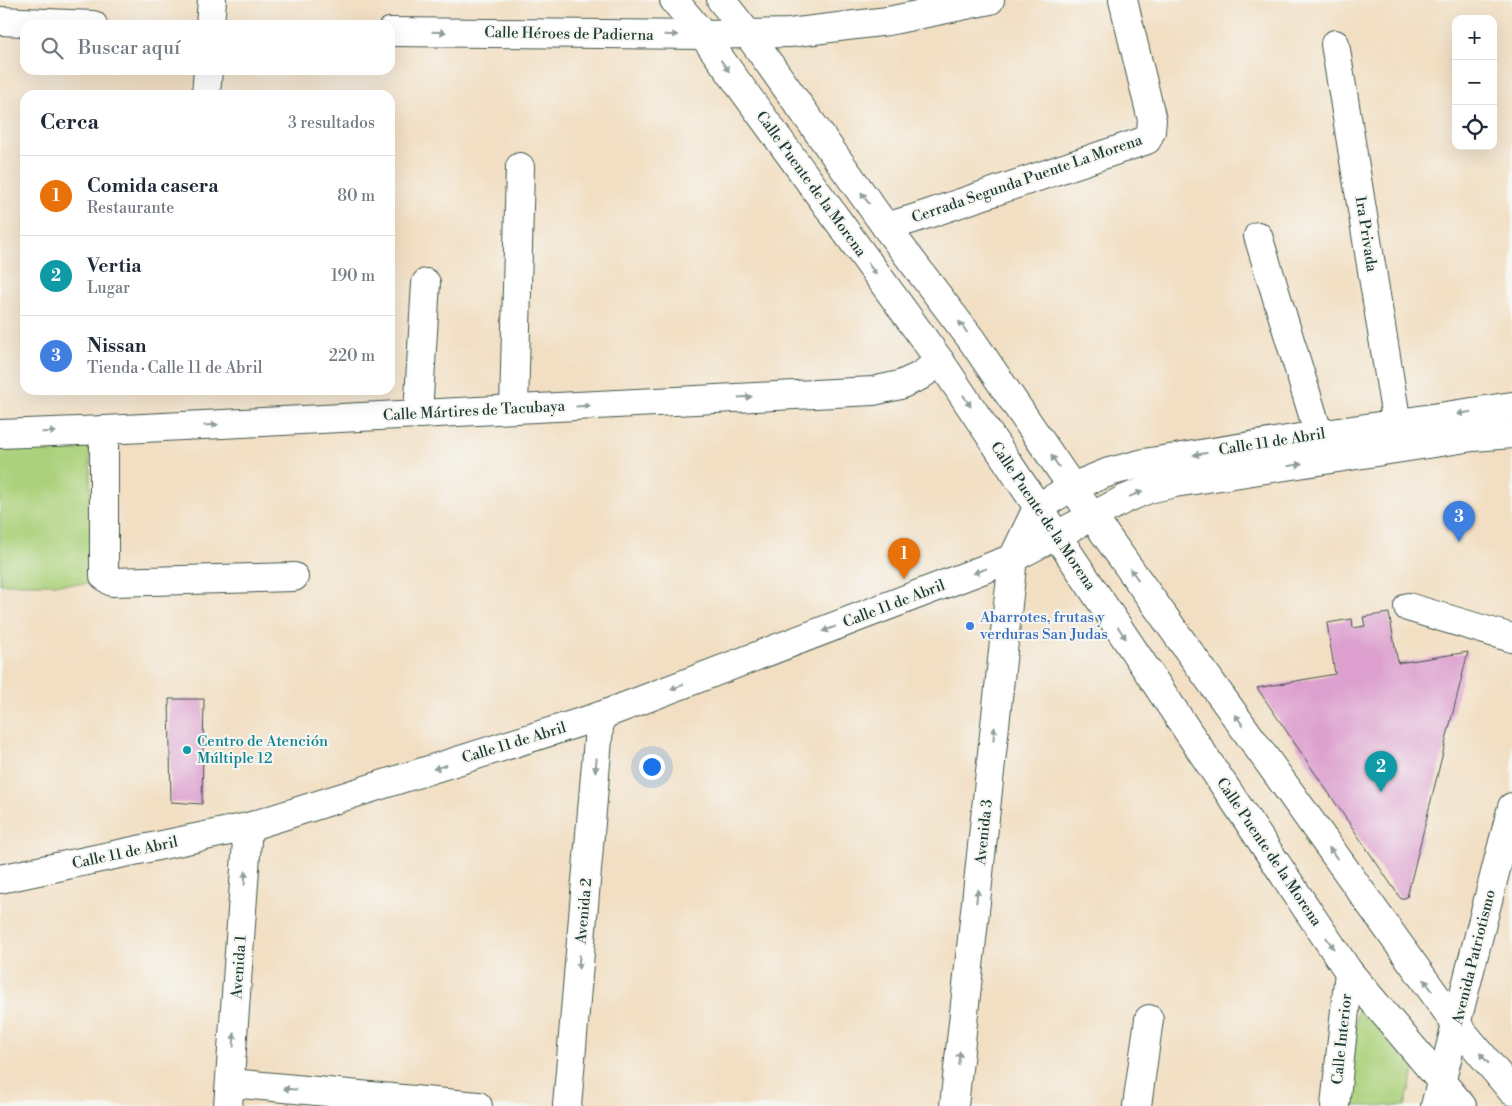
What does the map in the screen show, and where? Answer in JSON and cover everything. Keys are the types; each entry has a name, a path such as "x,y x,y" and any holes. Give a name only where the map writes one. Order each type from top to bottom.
{"street":[{"path":"210,20 212,0"},
{"name":"Calle Puente de la Morena","path":"674,0 703,35 940,361 1349,972 1438,1094 1462,1106"},
{"path":"721,0 748,34 886,227 972,339 1092,516 1456,1024 1512,1091"},
{"name":"Calle Héroes de Padierna","path":"395,32 703,35 789,33 888,21 990,0"},
{"name":"Cerrada Segunda Puente La Morena","path":"886,227 1147,140 1151,131 1152,120 1123,0"},
{"path":"0,21 20,22"},
{"name":"1ra Privada","path":"1335,44 1397,424"},
{"path":"206,90 208,75"},
{"path":"514,409 520,167"},
{"path":"1258,236 1319,434"},
{"path":"418,414 426,283"},
{"name":"Calle Mártires de Tacubaya","path":"0,434 873,390 900,385 920,376 940,361"},
{"name":"Calle 11 de Abril","path":"1037,508 1072,487 1109,472 1144,463 1319,434 1512,406"},
{"path":"104,430 104,576 107,580 112,582 294,577"},
{"name":"Calle 11 de Abril","path":"0,879 248,827 600,716 1013,558 1125,499 1149,489 1176,483 1473,438 1512,434"},
{"path":"1013,558 1037,508"},
{"name":"Avenida 3","path":"954,1106 1013,558"},
{"path":"1408,607 1512,638"},
{"name":"Avenida 2","path":"567,1106 600,716"},
{"name":"Avenida Patriotismo","path":"1438,1094 1512,807"},
{"name":"Avenida 1","path":"229,1095 248,827"},
{"name":"Calle Interior","path":"1335,1106 1349,972"},
{"path":"1137,1106 1148,1018"},
{"path":"229,1095 478,1106"}],"green space":[{"path":"90,442 91,584 0,584 0,446"},
{"path":"1358,1002 1415,1067 1405,1106 1348,1106"}],"building":[{"path":"1389,613 1398,663 1468,652 1407,897 1401,899 1257,688 1335,674 1327,623 1352,619 1353,628 1365,626 1363,617"},
{"name":"Centro de Atención Múltiple 12","path":"169,699 204,699 202,804 171,802"}],"place":[{"name":"Nissan","path":"1459,542"},
{"name":"Comida casera","path":"904,579"},
{"name":"Abarrotes, frutas y verduras San Judas","path":"970,626"},
{"name":"Centro de Atención Múltiple 12","path":"187,750"},
{"name":"Vertia","path":"1381,792"}]}
